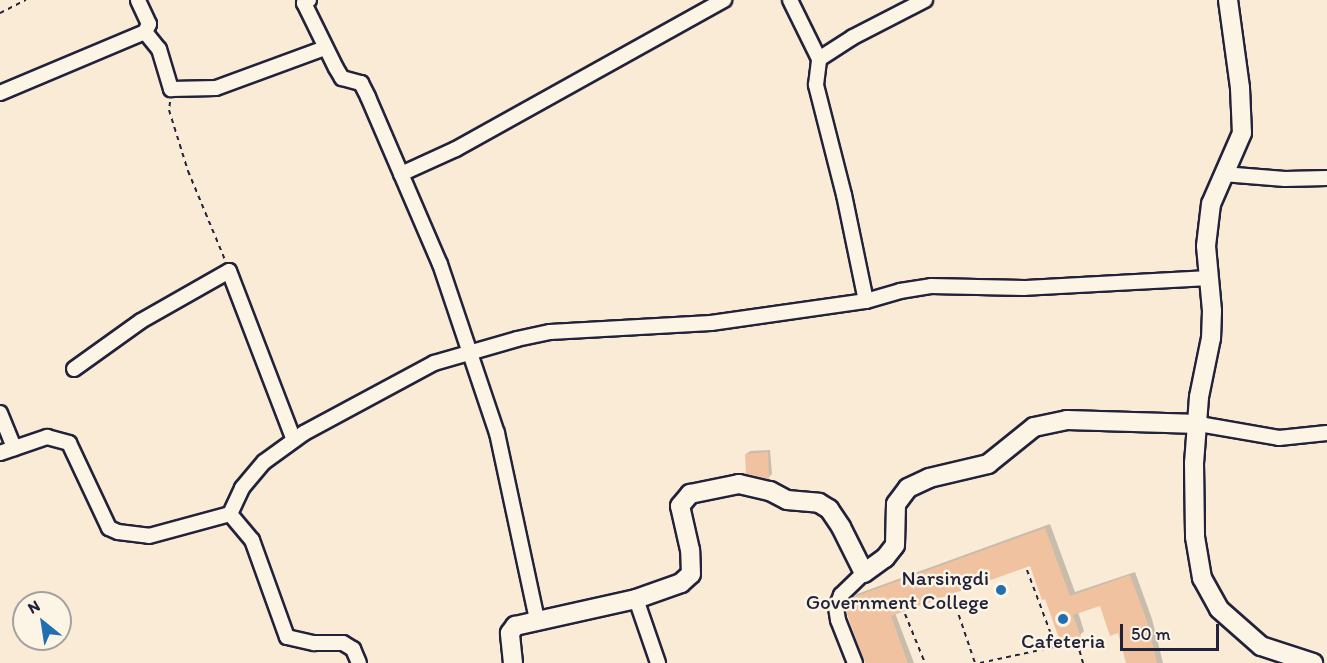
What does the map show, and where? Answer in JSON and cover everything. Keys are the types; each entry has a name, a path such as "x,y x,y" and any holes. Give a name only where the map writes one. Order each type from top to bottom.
{"street":[{"path":"0,93 145,32 149,24 138,0"},
{"path":"309,0 304,3 342,78 361,83 440,264 497,433 537,620"},
{"path":"401,174 456,149 724,0"},
{"path":"790,0 819,59 816,86 844,195 866,301"},
{"path":"819,59 925,0"},
{"path":"1228,0 1240,88 1242,133 1211,204 1206,246 1212,320 1199,397 1199,424 1194,463 1195,537 1202,578 1219,609 1261,646 1313,663"},
{"path":"145,32 159,49 171,89 216,88 325,48"},
{"path":"1223,174 1327,178"},
{"path":"74,369 141,321 194,289 230,271 294,440"},
{"path":"230,514 242,488 264,462 294,440 434,363 550,332 711,323 866,301 900,291 931,286 1024,288 1207,278"},
{"path":"0,413 14,448"},
{"path":"855,663 838,620 836,608 841,595 864,573 885,558 895,545 896,504 908,488 929,478 988,464 1034,427 1067,420 1199,424 1278,438 1327,433"},
{"path":"0,453 47,437 69,442 109,528 118,532 149,536 230,514"},
{"path":"513,663 510,633 515,626 636,599 681,583 691,574 690,550 680,506 683,499 690,494 739,484 770,490 787,500 819,503 829,509 854,548 864,573"},
{"path":"230,514 252,540 287,637 314,643 343,643 353,649 359,663"},
{"path":"636,599 658,663"}],"path":[{"path":"0,13 26,0"},
{"path":"171,89 169,110 188,171 230,271"},
{"path":"1027,570 1055,645"},
{"path":"952,598 978,663 1077,642 1083,663"},
{"path":"905,614 925,663"}],"building":[{"path":"768,452 769,479 746,474 745,454"},
{"path":"1045,528 1070,596 1130,575 1148,624 1157,663 1126,663 1118,633 1110,636 1100,606 1073,615 1081,637 1061,644 1030,566 891,616 908,663 865,663 845,609 851,598"}],"place":[{"name":"Narsingdi Government College","path":"1001,590"},
{"name":"Cafeteria","path":"1063,619"}]}
